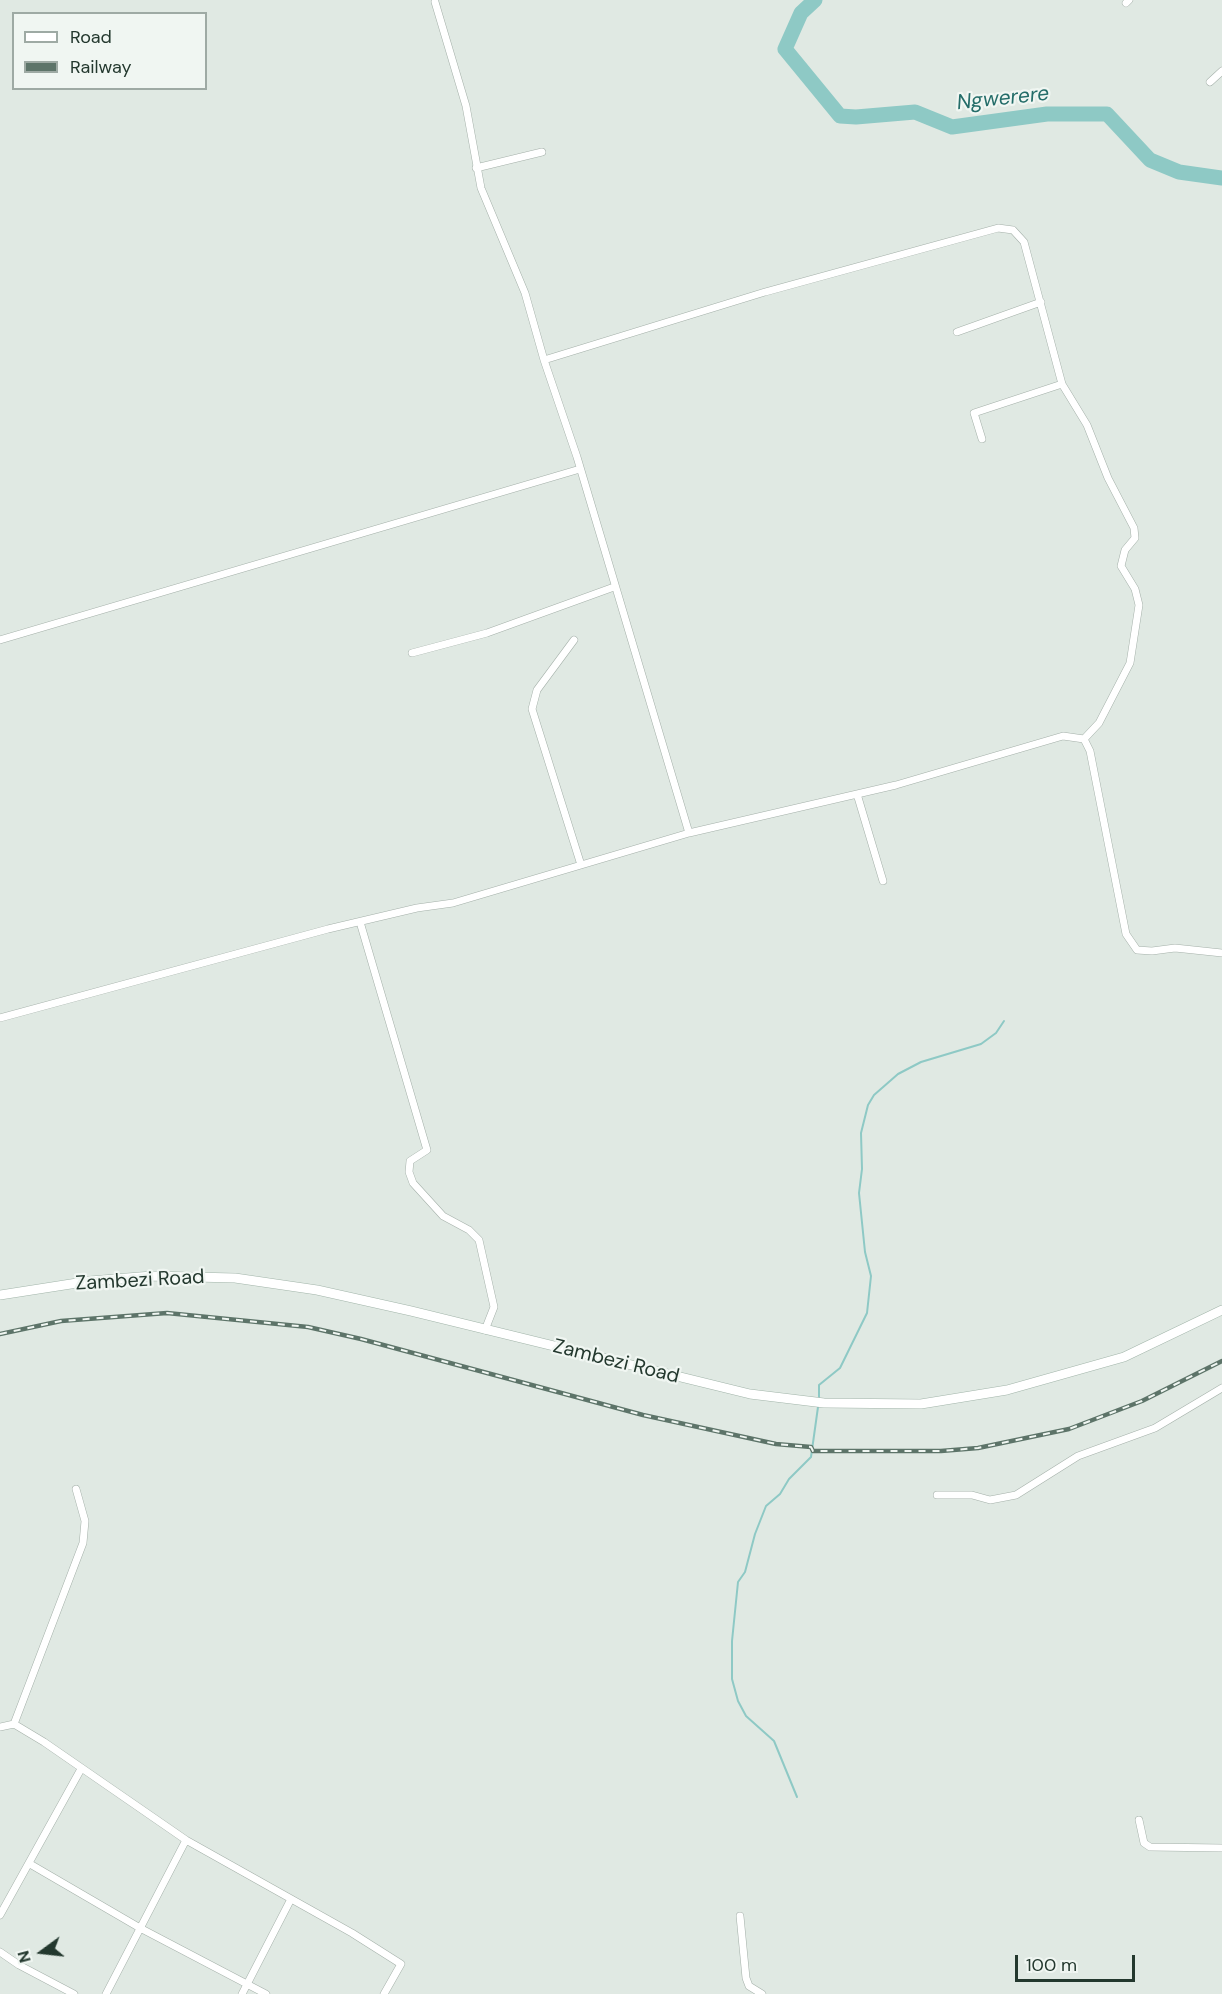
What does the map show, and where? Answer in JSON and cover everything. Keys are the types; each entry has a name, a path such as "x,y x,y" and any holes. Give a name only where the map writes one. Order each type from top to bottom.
{"main road":[{"name":"Zambezi Road","path":"0,1295 90,1281 152,1276 235,1278 317,1290 750,1394 821,1402 921,1404 1007,1390 1124,1357 1222,1310"}],"street":[{"path":"435,2 466,106 481,188 525,293 689,833"},
{"path":"1210,82 1222,71"},
{"path":"476,168 542,152"},
{"path":"544,360 765,292 998,228 1013,230 1024,242 1062,384 1087,425 1108,478 1134,528 1135,538 1125,550 1121,566 1136,589 1139,605 1130,663 1099,723 1084,739"},
{"path":"957,332 1041,302"},
{"path":"982,439 974,412 1062,384"},
{"path":"0,640 580,469"},
{"path":"411,653 488,633 614,587"},
{"path":"574,640 537,690 532,710 581,865"},
{"path":"0,1018 360,922 417,908 453,903 689,833 906,783 1042,741 1063,736 1084,739"},
{"path":"1084,739 1090,751 1125,934 1137,950 1175,948 1222,953"},
{"path":"857,794 884,881"},
{"path":"360,922 427,1150 410,1161 409,1172 413,1183 442,1216 469,1230 479,1240 494,1307 485,1330"},
{"path":"937,1495 972,1495 990,1500 1016,1496 1061,1465 1155,1428 1222,1388"},
{"path":"14,1724 83,1543 85,1521 76,1489"},
{"path":"0,1726 14,1724 44,1742 186,1840 401,1964 384,1994"},
{"path":"0,1915 81,1768"},
{"path":"1139,1820 1144,1843 1150,1847 1222,1848"},
{"path":"106,1994 186,1840"},
{"path":"30,1864 140,1928 267,1994"},
{"path":"242,1994 291,1899"},
{"path":"740,1916 746,1978 749,1986 762,1994"},
{"path":"0,1952 19,1965 74,1994"}],"waterway":[{"name":"Ngwerere","path":"815,0 801,13 785,49 840,116 856,117 915,112 952,127 1047,114 1107,114 1150,160 1179,172 1222,178"},
{"path":"819,1401 819,1385 840,1368 867,1313 871,1276 865,1252 859,1193 862,1169 861,1133 868,1105 874,1095 898,1074 921,1062 981,1044 996,1033 1004,1021"},
{"path":"797,1797 774,1741 746,1716 738,1701 732,1679 732,1641 738,1582 745,1572 755,1534 766,1506 780,1494 789,1479 811,1457 818,1407"}],"railway":[{"path":"0,1334 61,1321 167,1313 308,1327 361,1339 643,1415 776,1444 811,1447 813,1451 941,1451 978,1448 1069,1429 1142,1401 1222,1361"}]}
